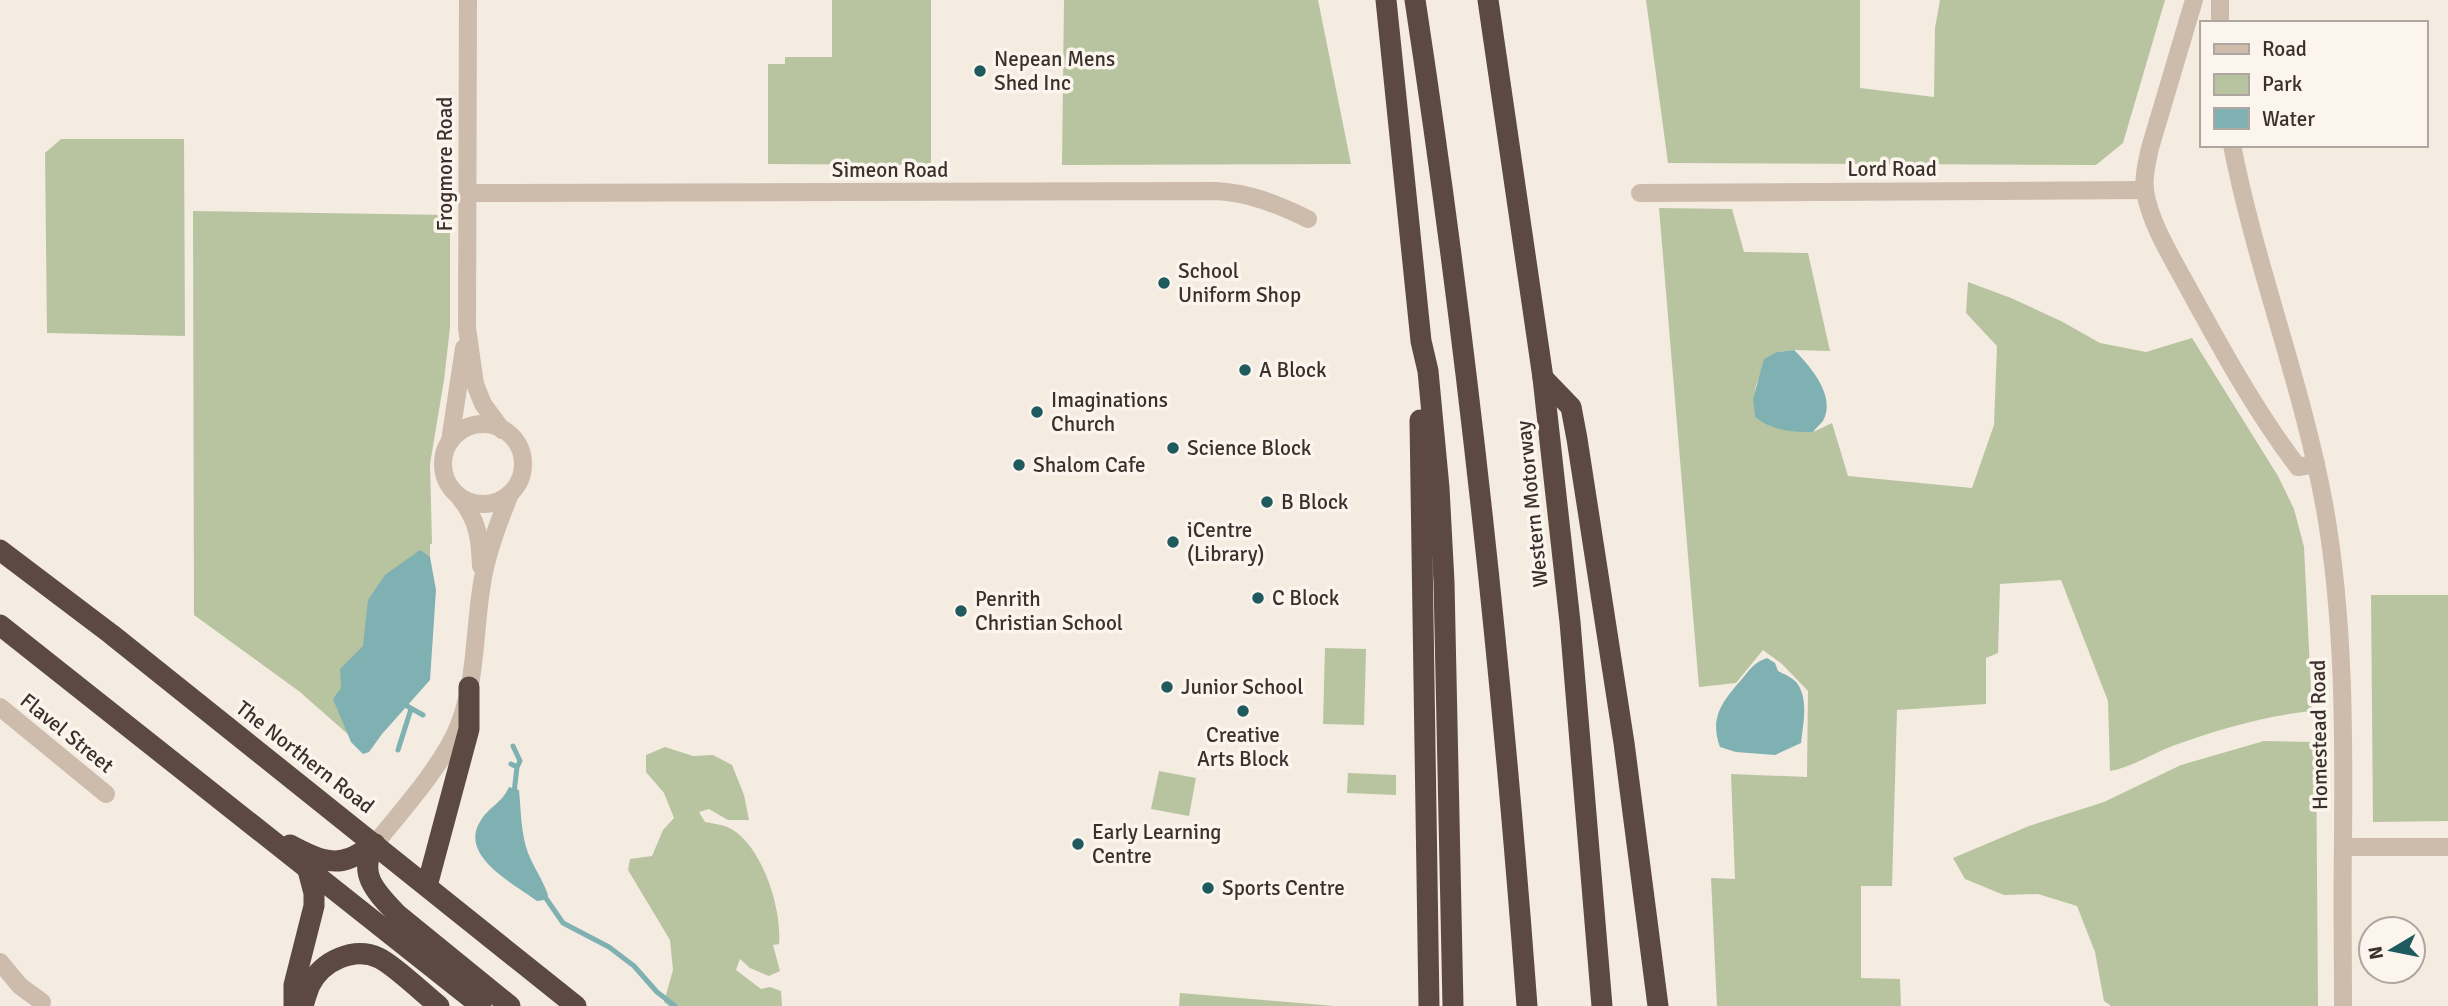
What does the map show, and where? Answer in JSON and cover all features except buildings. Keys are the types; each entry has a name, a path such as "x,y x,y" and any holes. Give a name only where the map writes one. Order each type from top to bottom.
{"highway":[{"path":"1386,0 1420,341 1418,373 1429,1006"},
{"path":"1415,0 1462,338 1486,547 1512,800 1527,1006"},
{"name":"Western Motorway","path":"1488,0 1543,378 1570,622 1602,1006"},
{"path":"1420,341 1429,371 1444,582 1452,1006"},
{"path":"1543,378 1571,407 1595,545 1624,743 1658,1006"},
{"name":"The Northern Road","path":"0,550 47,584 576,1006"},
{"path":"0,625 481,1006"},
{"path":"426,886 469,729 469,687"},
{"path":"251,825 320,859 337,861 350,858 375,844"},
{"path":"375,844 366,860 367,868 375,890 382,899 510,1006"},
{"path":"294,1006 294,985 314,906 314,893 308,870"},
{"path":"303,1006 310,984 319,973 336,959 361,954 380,958 439,1006"}],"street":[{"name":"Frogmore Road","path":"450,441 467,328 468,0"},
{"path":"2194,0 2150,148 2145,190 2173,258 2249,393 2298,467 2316,464"},
{"path":"2220,0 2220,21"},
{"name":"Homestead Road","path":"2232,147 2250,230 2300,397 2330,541 2338,609 2344,724 2343,1006"},
{"name":"Lord Road","path":"1640,193 2145,190"},
{"name":"Simeon Road","path":"468,193 1216,191 1253,195 1308,219"},
{"name":"Frogmore Road","path":"467,328 475,384 483,404 502,430"},
{"path":"375,844 447,748 463,711 469,687 481,587 510,494 520,478 522,460 516,443 502,430 484,424 475,425 457,434 450,441 443,460 446,480 474,517 479,531 481,587"},
{"path":"458,495 466,501 486,504 510,494"},
{"name":"Flavel Street","path":"0,708 106,793"},
{"path":"2343,847 2448,847"},
{"path":"0,962 20,986 42,1002"}],"green space":[{"path":"832,0 931,0 931,165 768,164 768,64 785,64 785,57 832,57"},
{"path":"1064,0 1318,0 1351,164 1062,165"},
{"path":"1646,0 1860,0 1860,88 1934,97 1935,28 1940,0 2165,0 2123,143 2096,165 1668,163"},
{"path":"61,139 184,139 185,336 47,333 45,153"},
{"path":"1659,208 1732,209 1744,252 1808,253 1830,351 1778,352 1765,368 1755,389 1755,417 1813,432 1832,423 1848,476 1972,488 1994,425 1997,346 1966,313 1968,282 2061,321 2100,343 2146,352 2192,338 2278,476 2294,509 2304,547 2312,711 2277,716 2226,729 2175,745 2110,771 2108,701 2061,580 2000,584 1998,653 1986,658 1986,704 1897,710 1892,886 1861,886 1861,978 1900,979 1901,1006 1717,1006 1711,878 1735,879 1731,774 1807,777 1808,691 1782,664 1763,650 1736,683 1699,687"},
{"path":"193,211 450,215 450,327 430,464 430,674 367,751 300,692 194,615"},
{"path":"2371,595 2448,595 2448,821 2373,822"},
{"path":"1325,648 1366,649 1364,725 1323,724"},
{"path":"2264,741 2316,742 2318,1006 2111,1006 2104,1001 2095,952 2077,906 2038,894 2004,895 1965,879 1953,858 2029,826 2104,802 2181,765"},
{"path":"665,747 693,756 713,755 732,765 744,795 749,820 728,820 709,809 699,812 705,822 725,826 736,832 746,841 763,868 777,915 779,944 773,945 780,971 769,976 750,968 740,959 736,970 761,989 770,987 781,991 782,1006 669,1006 664,1002 673,970 670,940 628,870 630,859 652,856 663,830 674,818 664,793 646,772 646,755"},
{"path":"1159,771 1196,778 1189,816 1151,809"},
{"path":"1348,773 1396,775 1396,795 1347,793"},
{"path":"1180,993 1334,1006 1179,1006"}],"water":[{"path":"1794,350 1824,390 1827,410 1824,419 1813,432 1783,430 1755,417 1753,399 1764,359 1777,352"},
{"path":"420,550 430,557 436,590 430,680 369,752 363,754 351,742 333,699 341,688 340,669 363,646 368,600 385,575"},
{"path":"1767,658 1775,663 1778,671 1795,681 1801,690 1804,712 1801,743 1775,755 1736,752 1720,747 1716,727 1724,702 1750,669"},
{"path":"509,787 519,790 524,838 528,853 548,895 544,900 537,901 492,868 482,857 477,845 476,833 481,820"}],"waterway":[{"path":"407,706 423,715"},
{"path":"398,750 411,709"},
{"path":"513,746 520,761 517,767"},
{"path":"511,764 517,767 514,793"},
{"path":"543,894 563,923 609,947 634,966 657,992 675,1006"}],"place":[{"name":"Nepean Mens Shed Inc","path":"980,71"},
{"name":"School Uniform Shop","path":"1164,283"},
{"name":"A Block","path":"1245,370"},
{"name":"Imaginations Church","path":"1037,412"},
{"name":"Science Block","path":"1173,448"},
{"name":"Shalom Cafe","path":"1019,465"},
{"name":"B Block","path":"1267,502"},
{"name":"iCentre (Library)","path":"1173,542"},
{"name":"C Block","path":"1258,598"},
{"name":"Penrith Christian School","path":"961,611"},
{"name":"Junior School","path":"1167,687"},
{"name":"Creative Arts Block","path":"1243,711"},
{"name":"Early Learning Centre","path":"1078,844"},
{"name":"Sports Centre","path":"1208,888"}]}
